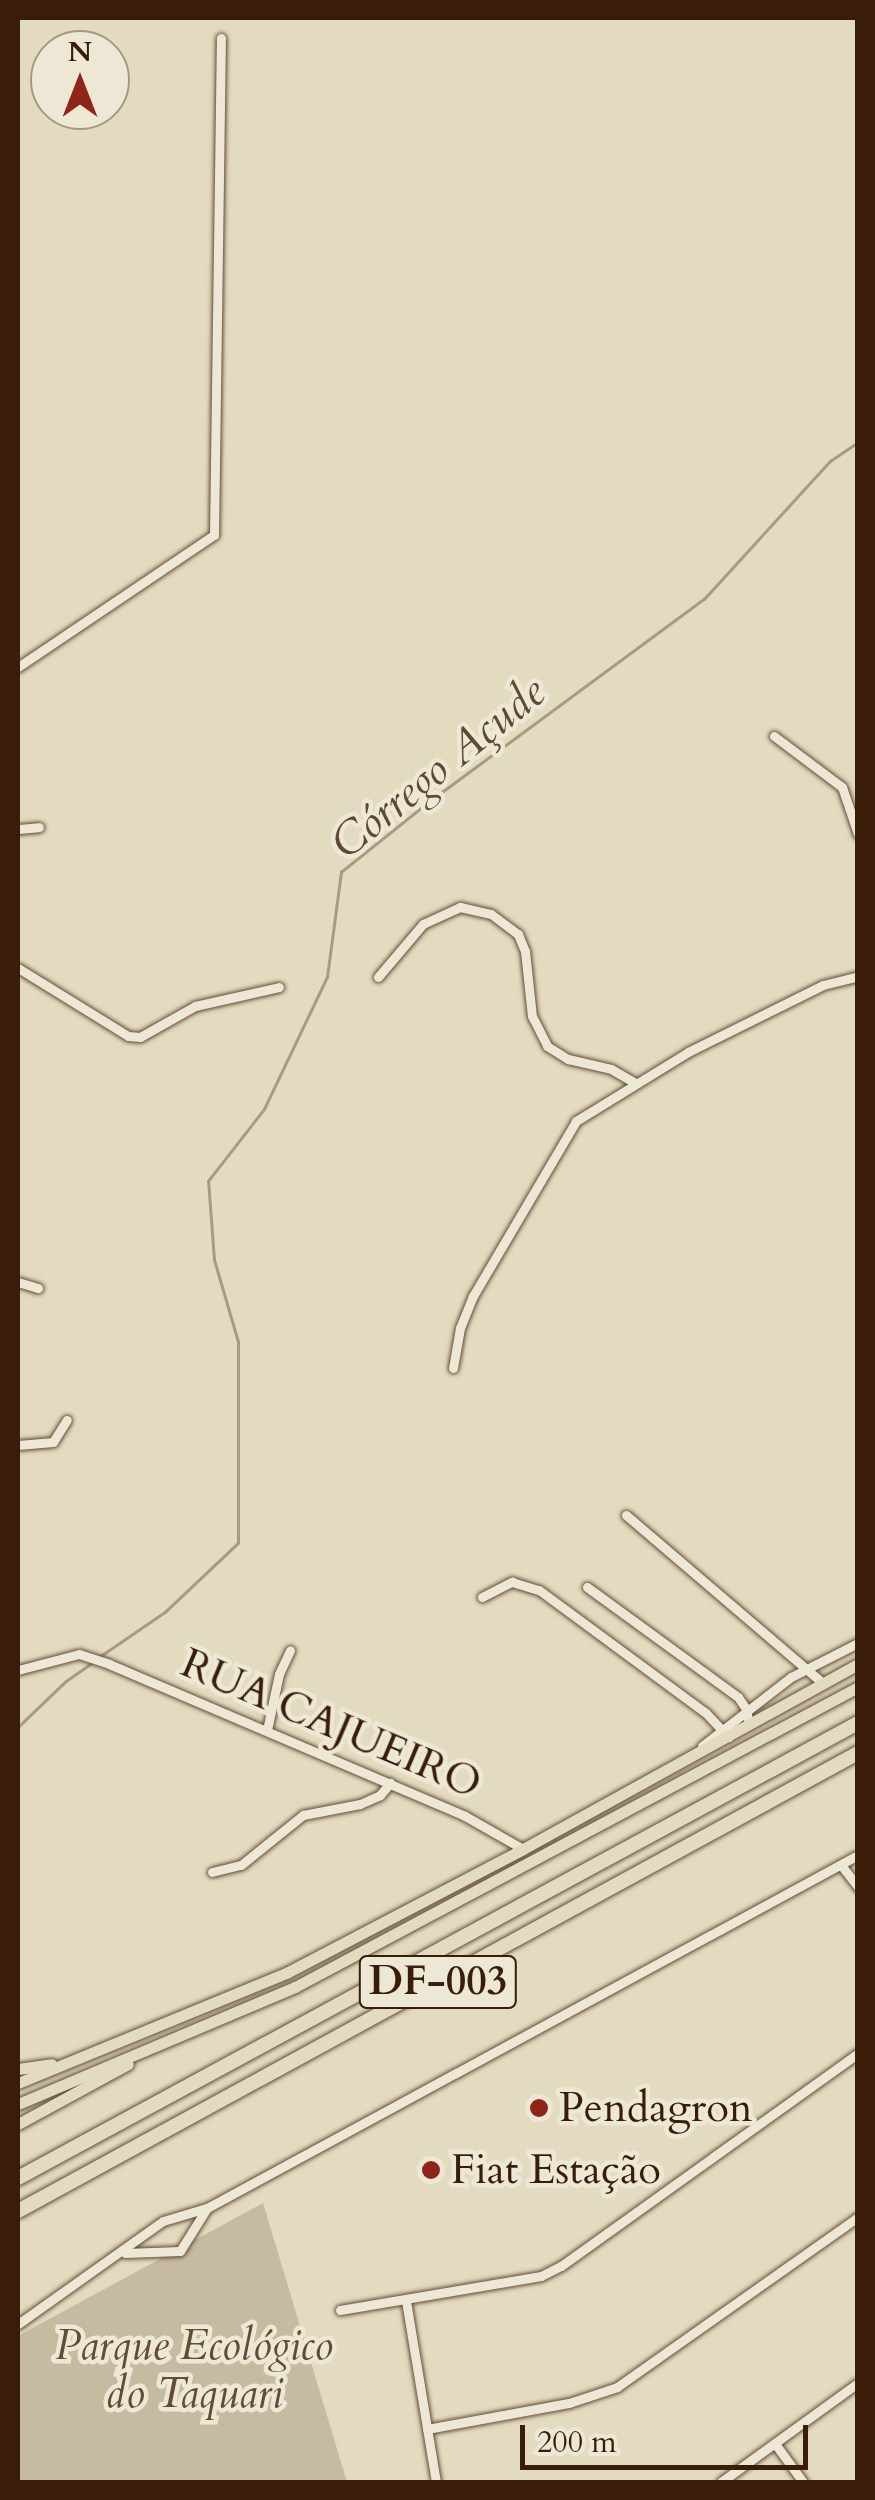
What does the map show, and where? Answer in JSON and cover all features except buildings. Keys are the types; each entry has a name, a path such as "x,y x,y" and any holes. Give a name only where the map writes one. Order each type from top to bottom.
{"highway":[{"name":"DF-003","path":"18,2178 858,1723"},
{"name":"DF-003","path":"18,2212 858,1753"}],"main road":[{"path":"18,2083 288,1972 523,1849 693,1756 724,1733 749,1725 858,1664"},
{"path":"18,2104 295,1987 858,1688"},
{"path":"18,2124 100,2082 150,2049"},
{"path":"18,2069 66,2063"}],"street":[{"path":"18,667 214,535 221,38"},
{"path":"774,736 842,788 858,834"},
{"path":"18,829 40,827"},
{"path":"378,977 423,924 460,907 491,914 518,934 525,950 532,1016 547,1046 568,1059 611,1069 635,1083"},
{"path":"18,968 115,1029 140,1037 194,1006 279,987"},
{"path":"454,1368 460,1328 473,1296 566,1133 588,1110 823,985 858,976"},
{"path":"18,1282 38,1288"},
{"path":"18,1445 53,1442 67,1420"},
{"path":"626,1515 823,1683"},
{"path":"482,1598 512,1582 539,1590 706,1713 724,1733 746,1709 807,1668 858,1643"},
{"path":"587,1586 738,1697 746,1709 749,1725"},
{"path":"266,1730 279,1674 290,1650"},
{"name":"RUA CAJUEIRO","path":"18,1670 79,1654 110,1664 465,1816 523,1849"},
{"path":"212,1872 241,1865 303,1815 360,1804 380,1796 390,1784"},
{"path":"18,2324 163,2220 207,2208 858,1855"},
{"path":"841,1865 858,1887"},
{"path":"340,2310 541,2276 561,2266 858,2053"},
{"path":"120,2254 185,2248 207,2208"},
{"path":"426,2429 569,2403 616,2387 858,2218"},
{"path":"154,2229 156,2242 169,2252"},
{"path":"406,2301 436,2482"},
{"path":"721,2482 858,2383"},
{"path":"776,2445 803,2482"}],"green space":[{"name":"Parque Ecológico do Taquari","path":"263,2203 347,2482 18,2482 18,2336"}],"waterway":[{"name":"Córrego Açude","path":"99,1657 165,1612 238,1543 238,1342 214,1260 208,1181 264,1109 327,977 341,872 427,803 704,599 830,461 858,442"},
{"name":"Córrego Açude","path":"18,1727 66,1681 93,1662"}],"place":[{"name":"Pendagron","path":"539,2108"},
{"name":"Fiat Estação","path":"431,2170"}]}
